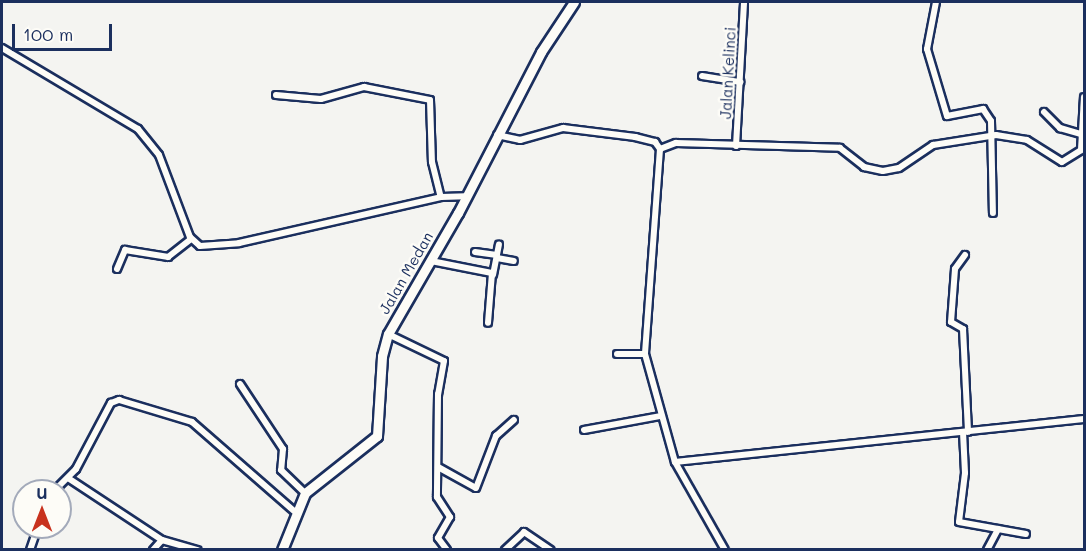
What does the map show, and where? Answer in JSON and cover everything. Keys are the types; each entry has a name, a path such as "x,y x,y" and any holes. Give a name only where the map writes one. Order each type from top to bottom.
{"highway":[{"name":"Jalan Medan","path":"282,549 294,511 304,493 377,436 382,356 388,334 431,261 497,135 574,2"}],"street":[{"name":"Jalan Kelinci","path":"736,146 744,2"},
{"path":"936,2 927,49 947,116 983,109 991,121 993,213"},
{"path":"2,48 138,129 159,155 191,239 205,247 239,243 441,197 466,196"},
{"path":"702,76 741,82"},
{"path":"276,95 321,99 364,87 430,100 432,162 441,197"},
{"path":"660,149 676,143 840,148 858,164 883,171 898,168 933,145 991,135 1027,140 1062,162 1079,153 1084,98"},
{"path":"1044,112 1060,128 1082,134"},
{"path":"497,135 520,140 563,128 635,137 655,142 660,149 645,354 660,416 675,462 725,549"},
{"path":"117,269 125,250 168,257 191,239"},
{"path":"488,323 499,245"},
{"path":"475,252 514,261"},
{"path":"965,255 955,269 951,322 963,329 965,432 959,522 1026,534"},
{"path":"431,261 493,275"},
{"path":"388,334 444,361 438,394 437,499 450,517 438,539 447,549"},
{"path":"617,354 645,354"},
{"path":"240,384 283,449 280,469 304,493"},
{"path":"198,549 162,540 68,478 111,403 121,400 192,422 294,511"},
{"path":"584,430 660,416"},
{"path":"675,462 1084,419"},
{"path":"438,466 469,487 478,487 496,436 514,420"},
{"path":"987,549 998,530"},
{"path":"506,549 524,532 551,549"},
{"path":"153,549 162,540"}]}
